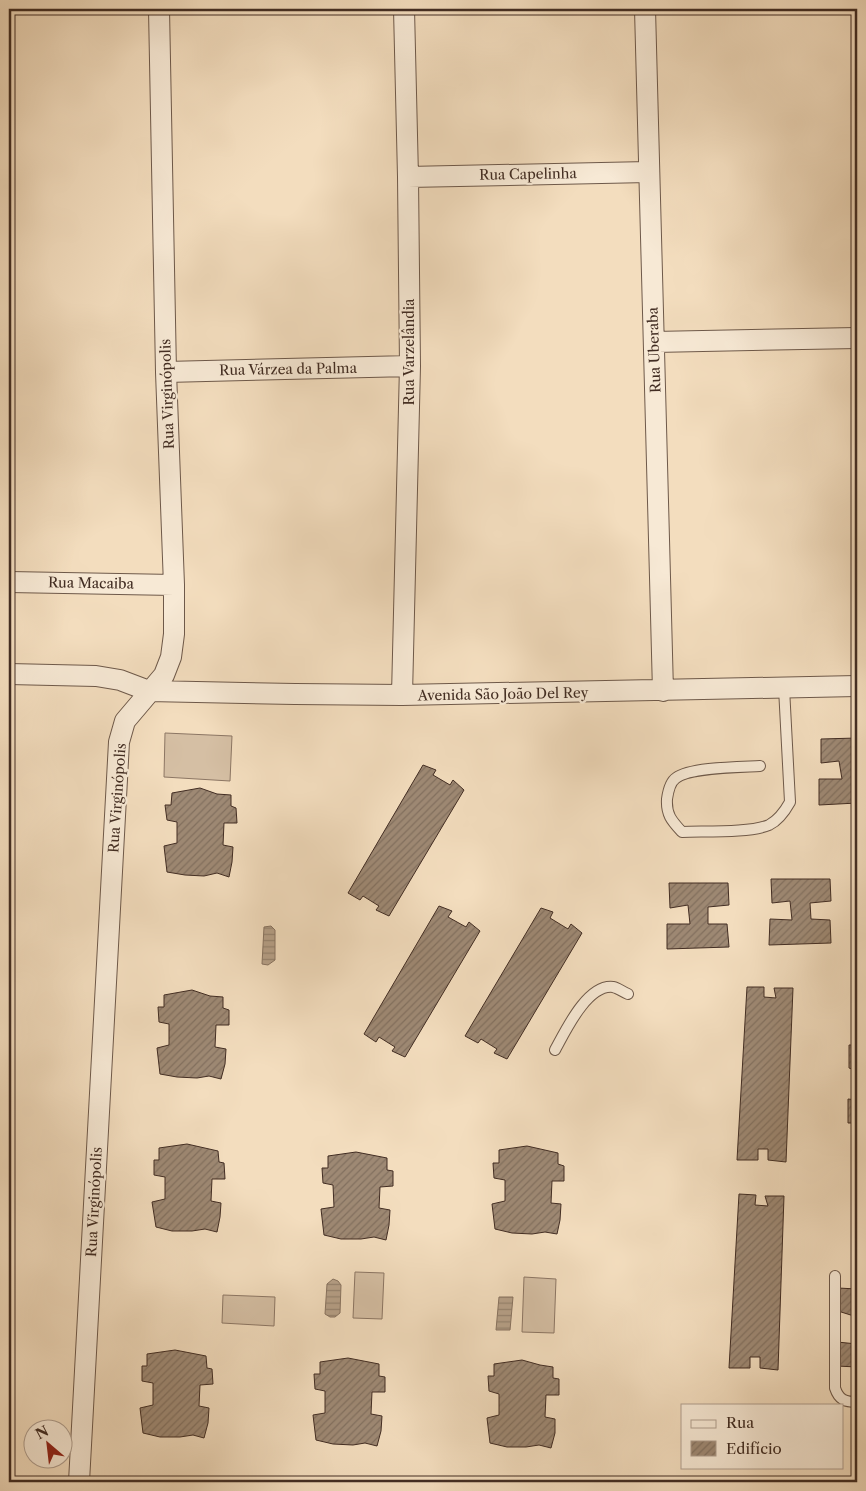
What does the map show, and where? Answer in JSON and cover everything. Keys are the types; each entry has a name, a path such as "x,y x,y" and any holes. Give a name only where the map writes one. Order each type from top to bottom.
{"street":[{"name":"Rua Virginópolis","path":"79,1482 119,742 125,721 164,675 171,657 174,634 166,372 159,9"},
{"name":"Rua Varzelândia","path":"402,695 410,366 404,9"},
{"name":"Rua Uberaba","path":"644,9 662,691"},
{"name":"Rua Capelinha","path":"408,177 648,172"},
{"path":"654,342 857,338"},
{"name":"Rua Várzea da Palma","path":"166,372 410,366"},
{"name":"Rua Macaiba","path":"9,582 174,585"},
{"name":"Avenida São João Del Rey","path":"9,674 96,676 120,680 149,691 402,695 857,686"}],"lane":[{"path":"760,766 690,771 675,778 668,791 667,806 671,821 682,832 744,830 769,824 782,815 790,802 784,688"},
{"path":"555,1050 574,1016 587,998 601,990 612,987 628,994"},
{"path":"834,1276 835,1388 846,1402 857,1402"}],"shaded area":[{"path":"165,733 232,736 230,781 164,777"},
{"path":"271,926 275,930 275,960 268,965 262,964 264,927"},
{"path":"355,1272 384,1273 382,1319 353,1318"},
{"path":"524,1277 556,1279 554,1333 522,1332"},
{"path":"333,1279 341,1285 340,1313 335,1317 330,1317 325,1314 327,1284"},
{"path":"223,1295 275,1297 274,1326 222,1323"},
{"path":"499,1297 513,1297 510,1330 496,1330"}],"building":[{"path":"857,738 857,803 819,805 819,779 842,779 839,761 821,763 821,739"},
{"path":"423,765 436,770 433,775 450,785 453,780 464,790 389,916 376,910 379,906 363,896 360,900 348,893"},
{"path":"200,788 217,794 231,795 231,806 236,808 237,823 224,823 223,845 233,847 229,877 217,873 204,876 167,872 164,846 177,843 177,822 167,820 165,805 171,805 172,793"},
{"path":"771,879 830,879 831,901 810,903 811,919 830,920 831,943 769,945 770,919 792,920 790,901 772,903"},
{"path":"669,883 728,883 729,905 708,907 708,924 727,924 729,947 667,949 667,924 690,924 688,905 670,908"},
{"path":"439,906 452,911 448,917 466,927 469,922 480,931 405,1057 392,1051 395,1047 379,1037 376,1042 364,1034"},
{"path":"541,908 553,912 550,918 568,929 571,924 582,933 507,1059 494,1053 497,1049 481,1039 478,1043 465,1036"},
{"path":"747,987 764,987 764,997 776,998 774,988 793,988 786,1162 768,1160 768,1149 758,1149 758,1160 737,1160"},
{"path":"192,990 210,996 223,997 223,1008 229,1010 229,1025 216,1025 215,1047 226,1049 221,1079 209,1076 197,1078 160,1074 157,1048 169,1045 169,1024 159,1022 158,1007 164,1007 164,995"},
{"path":"849,1045 857,1045 857,1071 849,1068"},
{"path":"848,1099 857,1100 857,1123 848,1123"},
{"path":"187,1144 218,1151 219,1162 224,1163 225,1179 212,1179 211,1201 221,1203 217,1232 205,1229 172,1231 156,1227 152,1202 165,1199 165,1177 154,1175 154,1160 159,1160 159,1148"},
{"path":"527,1146 558,1153 558,1164 564,1166 564,1181 552,1181 551,1203 561,1204 557,1234 545,1232 532,1234 512,1233 495,1229 492,1204 505,1201 505,1180 494,1178 493,1163 499,1163 499,1150"},
{"path":"356,1152 387,1158 387,1170 393,1171 393,1186 380,1187 379,1208 390,1210 386,1240 374,1237 341,1239 324,1235 321,1209 334,1207 333,1185 323,1183 322,1168 328,1168 328,1156"},
{"path":"739,1194 756,1195 755,1205 768,1206 765,1196 784,1196 778,1370 760,1368 760,1357 750,1357 750,1368 729,1368"},
{"path":"838,1288 857,1289 857,1317 838,1311"},
{"path":"837,1342 857,1344 857,1367 837,1366"},
{"path":"175,1350 206,1356 207,1368 212,1369 213,1384 200,1385 199,1406 209,1408 204,1438 193,1435 160,1437 143,1433 140,1408 153,1405 153,1383 142,1381 142,1366 147,1366 147,1354"},
{"path":"348,1358 379,1364 379,1376 385,1377 385,1392 372,1392 371,1414 382,1416 377,1446 365,1443 353,1445 333,1444 316,1440 313,1415 325,1413 325,1391 315,1389 314,1374 320,1374 320,1362"},
{"path":"522,1360 553,1367 553,1378 559,1379 559,1395 546,1395 545,1417 555,1419 555,1433 551,1448 539,1445 507,1447 490,1443 487,1418 499,1415 499,1394 489,1391 488,1376 494,1376 494,1364"}]}
